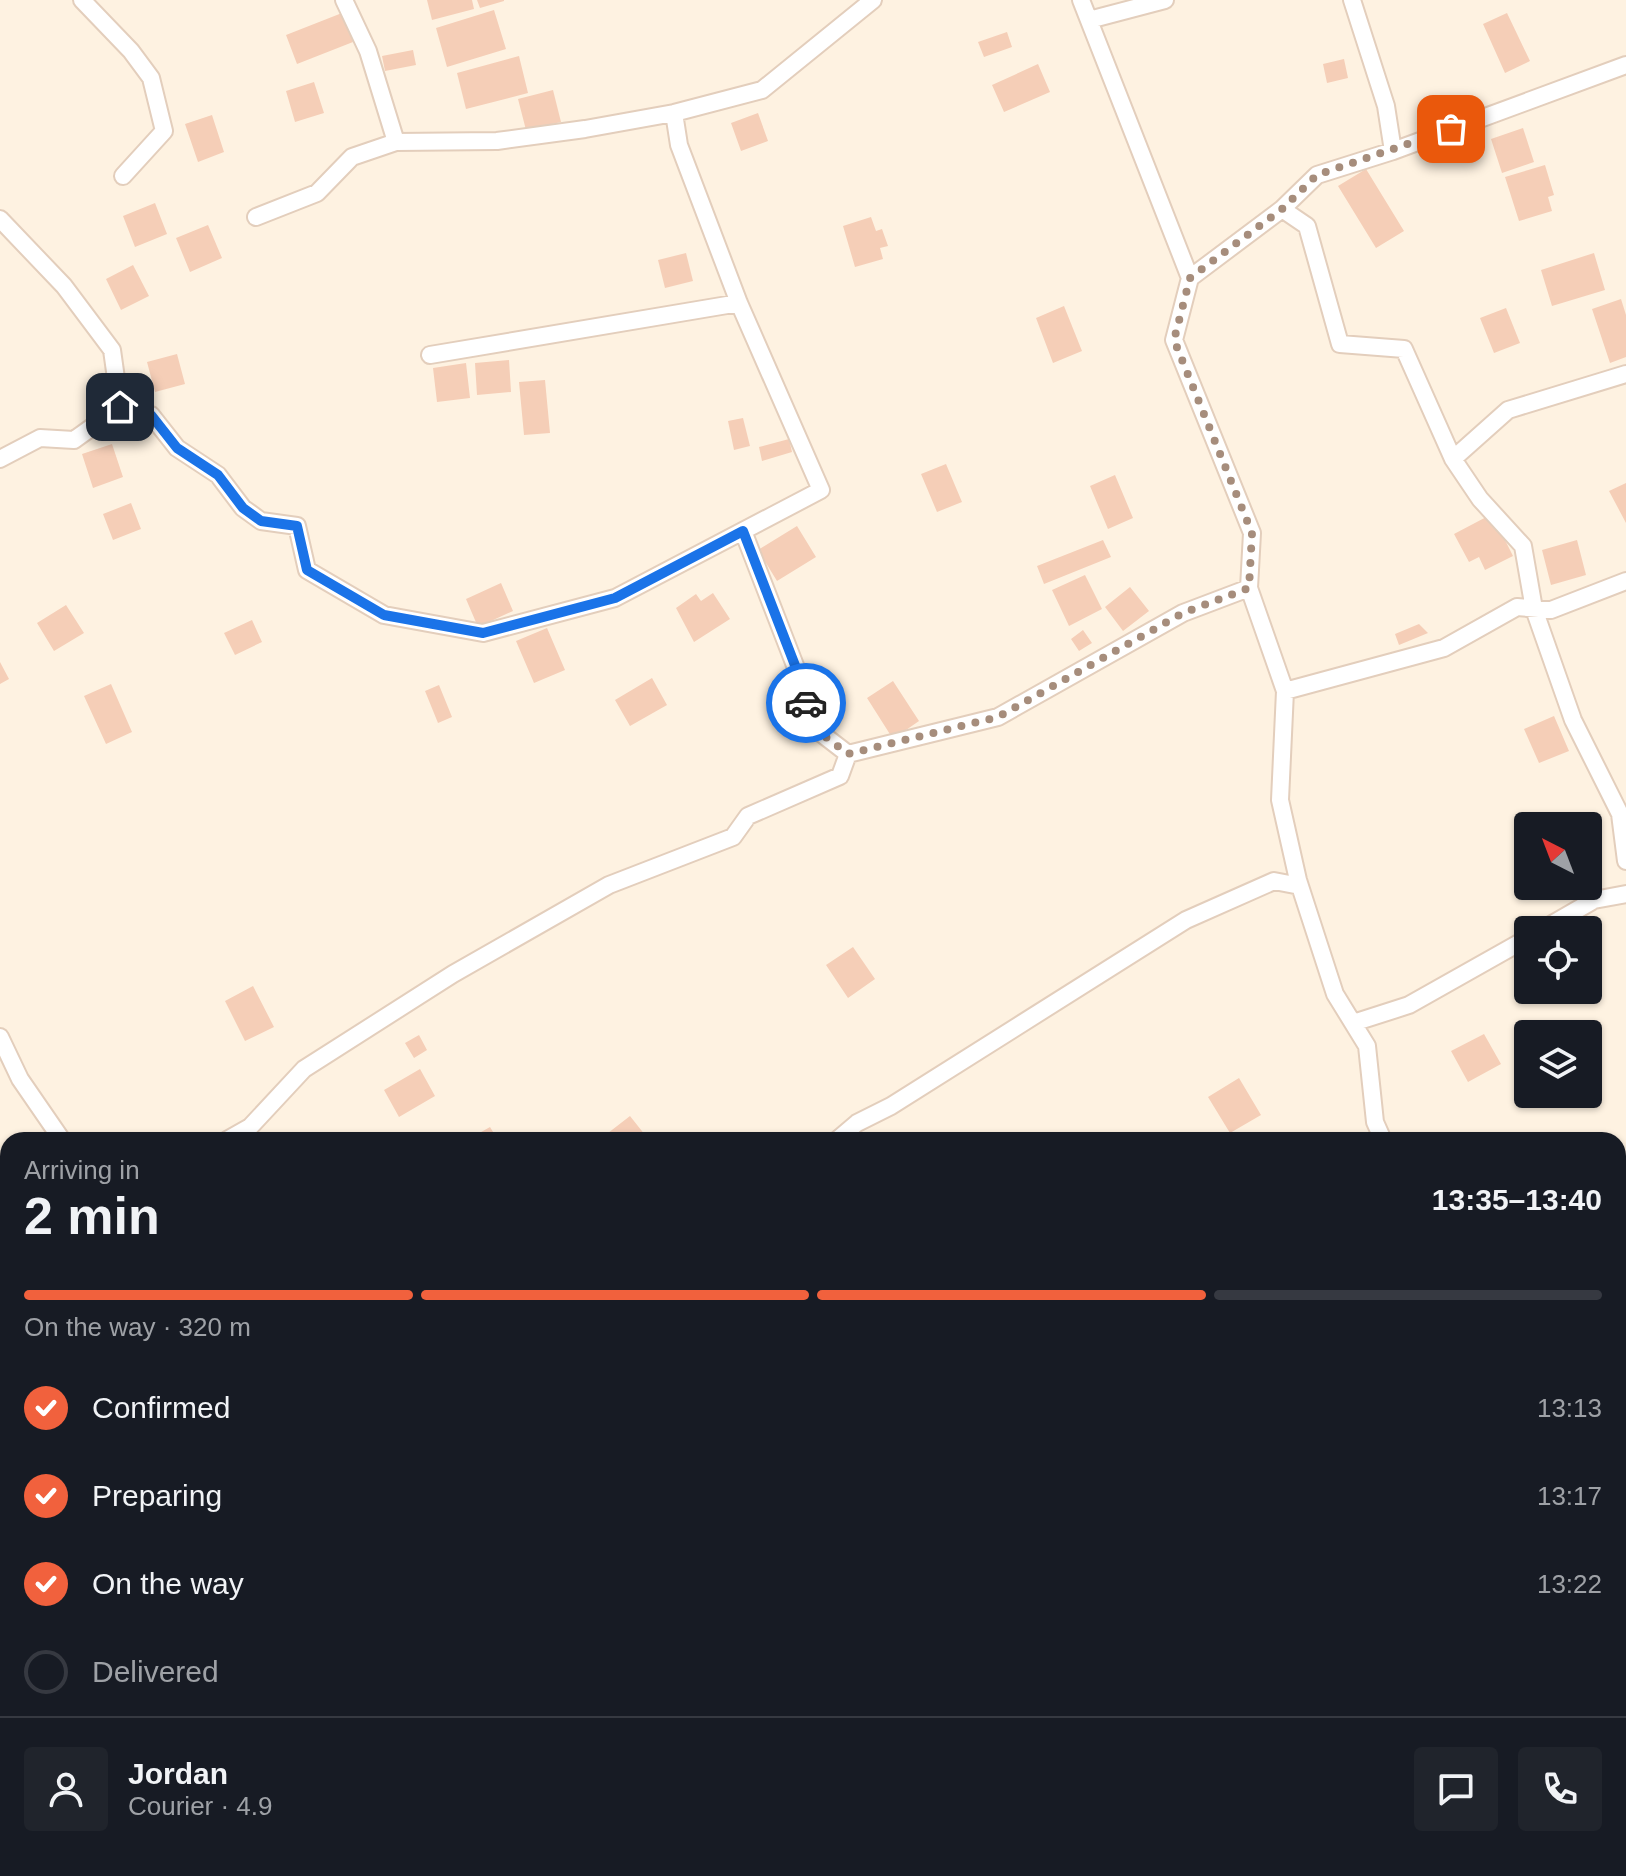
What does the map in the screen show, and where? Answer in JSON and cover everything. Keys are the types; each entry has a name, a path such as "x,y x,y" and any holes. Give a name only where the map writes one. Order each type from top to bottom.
{"street":[{"path":"82,0 131,51 151,78 164,131 123,176"},
{"path":"344,0 368,51 396,142"},
{"path":"256,217 317,193 352,157 396,142 497,141 674,113 762,90 873,0"},
{"path":"1081,0 1190,278 1174,340 1252,533 1249,588 1285,691 1280,800 1300,886 1335,994 1367,1046 1375,1122 1379,1132"},
{"path":"1089,20 1165,0"},
{"path":"1352,0 1386,106 1393,151"},
{"path":"1190,278 1282,209 1317,175 1393,151 1626,65"},
{"path":"120,407 151,415 177,448 218,475 243,508 261,521 297,526 307,570 384,615 483,633 615,598 821,490 739,303 679,145 674,113"},
{"path":"1282,209 1307,226 1340,344 1404,349 1453,459 1480,499 1523,546 1534,609 1573,720 1620,814 1626,861"},
{"path":"0,219 64,286 112,350 120,407"},
{"path":"430,355 739,303"},
{"path":"1453,459 1508,410 1626,374"},
{"path":"0,459 40,438 74,440 120,407"},
{"path":"743,531 803,686 809,724 848,754"},
{"path":"1285,691 1444,648 1517,607 1551,610 1626,581"},
{"path":"848,754 998,717 1183,613 1249,588"},
{"path":"241,1132 250,1127 304,1069 453,974 609,885 733,837 748,816 840,776 848,754"},
{"path":"846,1132 1186,920 1274,881 1300,886"},
{"path":"1566,916 1594,900 1626,894"},
{"path":"1353,1023 1409,1005 1514,946"},
{"path":"0,1037 20,1079 56,1132"}],"building":[{"path":"427,0 472,0 474,9 432,20"},
{"path":"477,0 504,0 504,1 480,8"},
{"path":"494,10 506,49 447,67 436,28"},
{"path":"342,13 353,42 297,64 286,35"},
{"path":"1507,13 1530,61 1505,73 1483,24"},
{"path":"1007,32 1012,47 984,57 978,42"},
{"path":"413,50 416,65 385,71 382,56"},
{"path":"519,56 528,93 466,109 457,73"},
{"path":"1344,59 1348,78 1327,83 1323,64"},
{"path":"1038,64 1050,92 1004,112 992,85"},
{"path":"314,82 324,113 295,122 286,91"},
{"path":"553,90 561,122 526,130 518,99"},
{"path":"758,113 768,141 741,151 731,123"},
{"path":"212,115 224,152 198,162 185,124"},
{"path":"1523,128 1534,162 1502,173 1491,139"},
{"path":"1545,165 1554,195 1548,197 1552,211 1519,221 1505,177"},
{"path":"1366,169 1404,231 1376,248 1338,186"},
{"path":"155,203 167,234 135,247 123,216"},
{"path":"871,217 876,231 882,229 888,246 880,248 883,259 855,267 843,226"},
{"path":"208,225 222,258 190,272 176,238"},
{"path":"686,253 693,281 665,288 658,260"},
{"path":"1594,253 1605,290 1552,306 1541,270"},
{"path":"133,265 149,296 121,310 106,279"},
{"path":"1621,299 1626,315 1626,357 1610,363 1592,309"},
{"path":"1064,306 1082,351 1053,363 1036,318"},
{"path":"1506,308 1520,343 1494,353 1480,318"},
{"path":"177,354 185,384 155,392 147,362"},
{"path":"509,360 511,392 477,395 475,363"},
{"path":"466,363 470,398 437,402 433,368"},
{"path":"545,380 550,433 524,435 519,382"},
{"path":"743,418 750,446 734,450 728,421"},
{"path":"789,439 792,452 762,461 759,447"},
{"path":"112,444 123,477 93,488 82,454"},
{"path":"946,464 962,502 937,512 921,474"},
{"path":"1115,475 1133,518 1108,529 1090,486"},
{"path":"1626,483 1626,523 1609,491"},
{"path":"131,503 141,529 113,540 103,514"},
{"path":"1492,514 1513,556 1485,570 1479,557 1469,562 1454,534"},
{"path":"797,526 816,557 777,581 758,550"},
{"path":"1103,540 1111,557 1044,584 1037,566"},
{"path":"1577,540 1586,575 1551,585 1542,550"},
{"path":"1085,575 1102,609 1069,626 1052,590"},
{"path":"501,583 513,611 478,627 466,599"},
{"path":"1130,587 1149,611 1123,631 1105,607"},
{"path":"713,593 730,619 694,642 676,608 696,594 701,601"},
{"path":"66,605 84,633 54,651 37,623"},
{"path":"252,620 262,642 235,655 224,633"},
{"path":"1419,624 1428,633 1399,645 1395,634"},
{"path":"547,628 565,670 534,683 516,641"},
{"path":"1083,630 1092,643 1079,651 1071,639"},
{"path":"0,662 9,679 0,684"},
{"path":"652,678 667,705 630,726 615,700"},
{"path":"893,681 919,721 893,739 867,698"},
{"path":"111,684 132,732 106,744 84,696"},
{"path":"439,685 452,717 438,723 425,691"},
{"path":"1554,716 1569,751 1539,763 1524,729"},
{"path":"853,947 875,979 848,998 826,965"},
{"path":"253,986 274,1027 245,1041 225,1001"},
{"path":"1484,1034 1501,1064 1468,1082 1451,1051"},
{"path":"419,1035 427,1050 414,1058 405,1043"},
{"path":"420,1069 435,1096 399,1117 384,1090"},
{"path":"1239,1078 1261,1115 1229,1132 1208,1097"},
{"path":"630,1116 643,1132 609,1132"}],"way so far":[{"path":"806,703 809,724 848,754 998,717 1183,613 1249,588 1252,533 1174,340 1190,278 1282,209 1317,175 1451,129"}],"route":[{"path":"120,407 151,415 177,448 218,475 243,508 261,521 297,526 307,570 384,615 448,628 483,633 615,598 743,531 803,686 806,703"}]}
